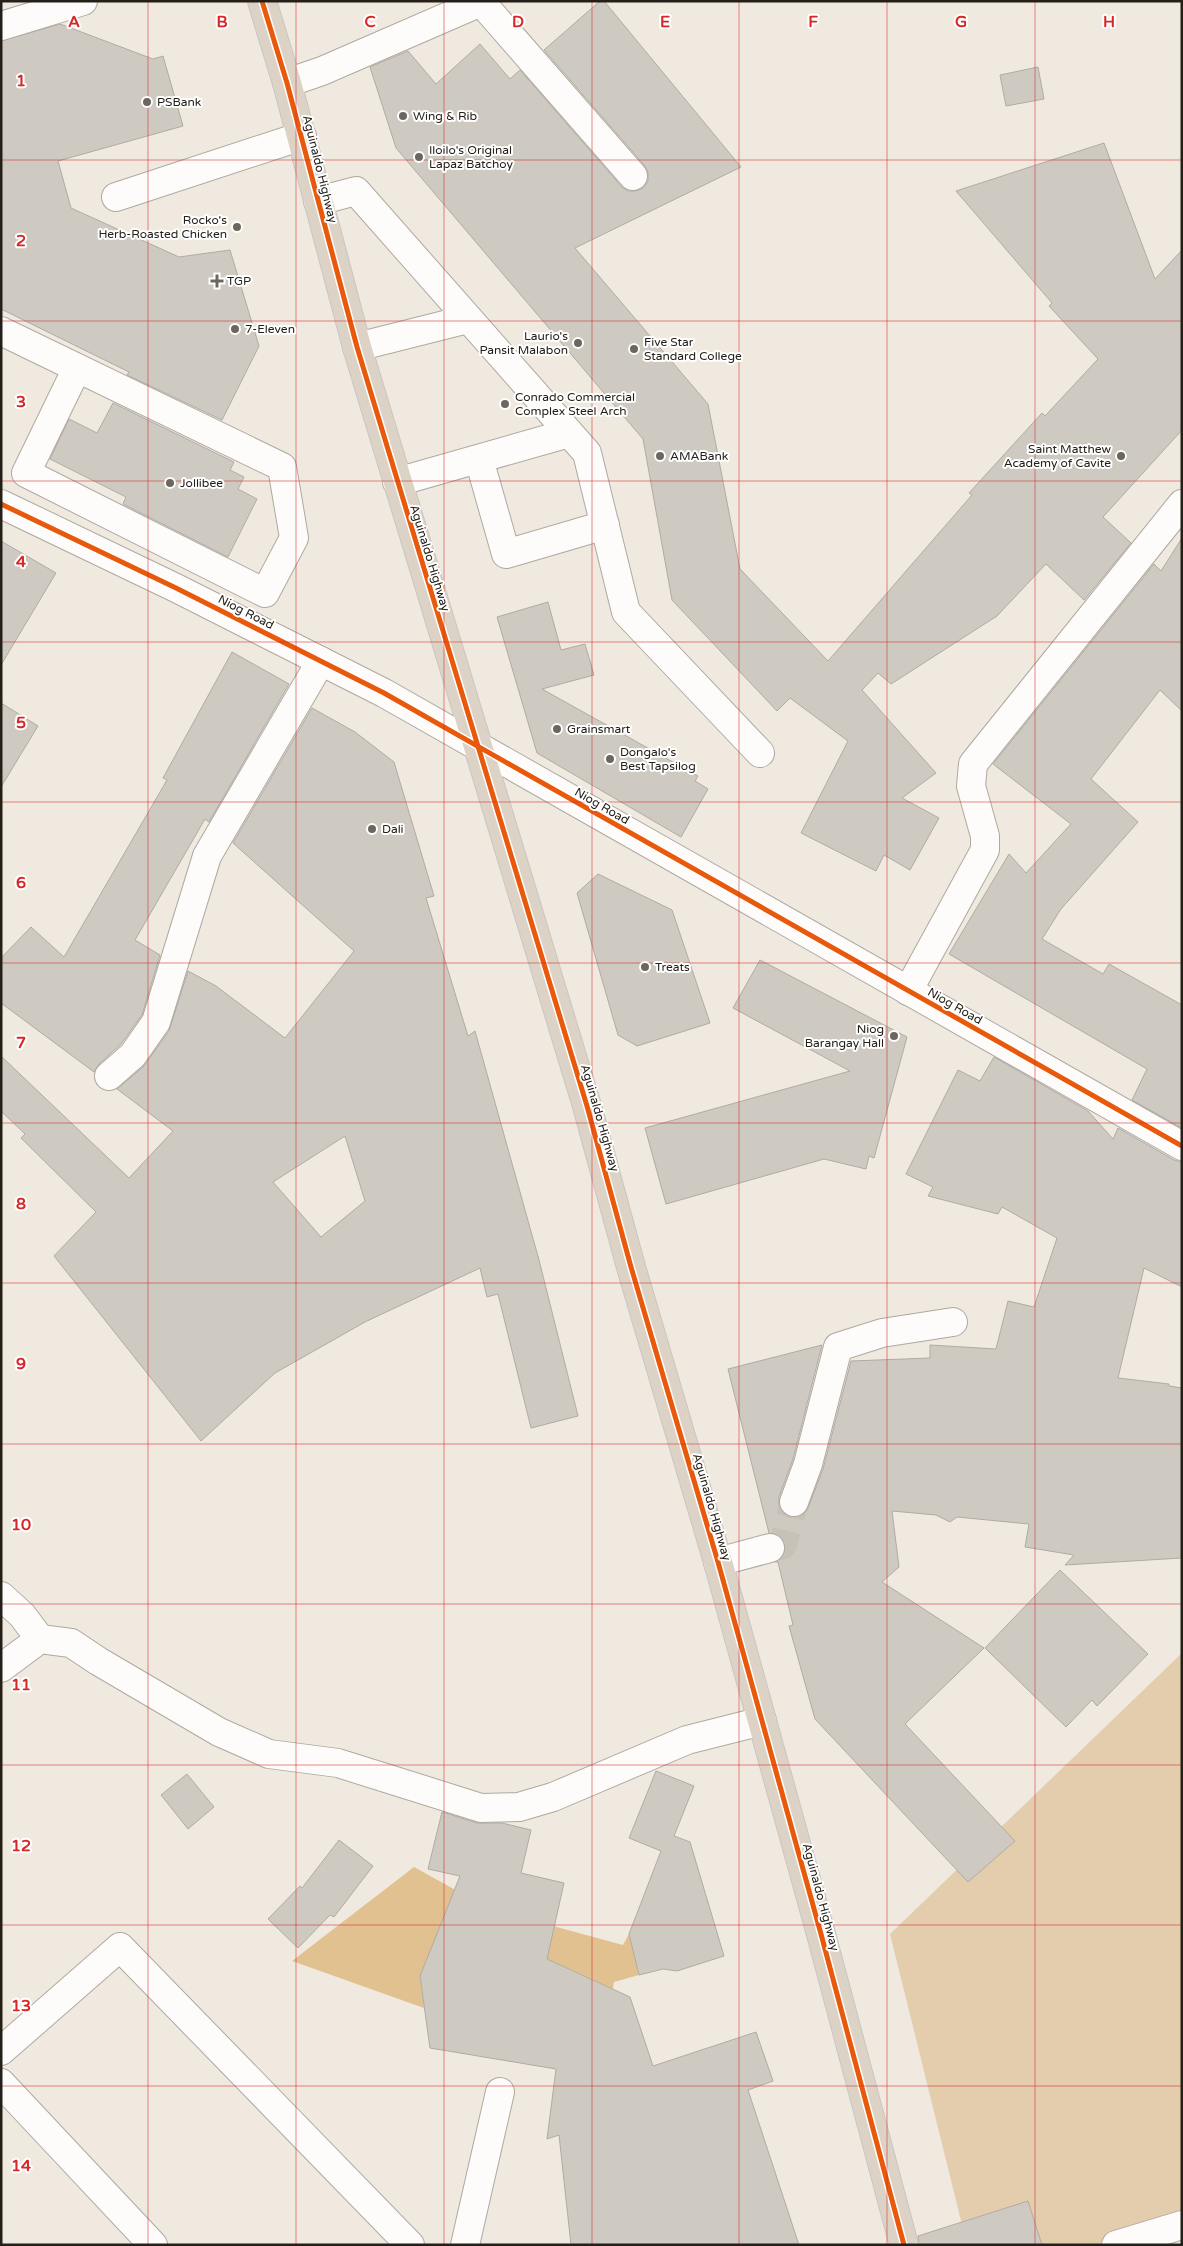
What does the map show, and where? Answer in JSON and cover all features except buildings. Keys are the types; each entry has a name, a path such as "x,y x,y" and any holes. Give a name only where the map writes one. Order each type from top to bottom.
{"highway":[{"name":"Aguinaldo Highway","path":"262,1 302,136 358,347 397,482 587,1106 631,1267 718,1562 821,1934 904,2245"}],"street":[{"path":"1,26 83,1"},
{"path":"287,83 322,71 481,2 633,176"},
{"path":"116,196 302,136"},
{"path":"318,201 356,191 587,453 626,612 760,753"},
{"path":"358,347 468,319"},
{"path":"1,331 282,467 294,538 265,593 26,473 77,368"},
{"path":"397,482 569,433"},
{"path":"479,459 506,554 605,525"},
{"name":"Niog Road","path":"1,504 384,693 1182,1146"},
{"path":"908,991 986,850 985,836 970,786 973,764 1182,504"},
{"path":"110,1076 133,1055 156,1022 207,856 322,661"},
{"path":"794,1502 808,1464 838,1347 882,1334 953,1322"},
{"path":"718,1562 770,1548"},
{"path":"1,1596 22,1615 40,1639"},
{"path":"1,1668 40,1639 71,1643 98,1661 219,1732 269,1754 338,1764 481,1808 519,1807 553,1797 687,1740 762,1722"},
{"path":"1,2051 120,1947 410,2245"},
{"path":"1,2083 153,2245"},
{"path":"465,2245 500,2092"},
{"path":"1116,2245 1182,2225"}],"shaded area":[{"path":"1182,1653 1182,2240 1167,2245 967,2245 890,1934"},
{"path":"414,1867 470,1898 516,1916 623,1945 629,1934 639,1975 614,1982 613,1989 552,1961 420,1976 424,2008 292,1961"}],"tunnel":[{"path":"770,1548 783,1545 794,1502"}],"cycle path":[{"path":"262,1 287,83 357,347 587,1106 631,1267 718,1562 821,1934 904,2245"},
{"path":"1,504 176,588 384,693 1182,1146"}],"place":[{"name":"PSBank","path":"147,102"},
{"name":"Wing & Rib","path":"403,116"},
{"name":"Iloilo's Original Lapaz Batchoy","path":"419,157"},
{"name":"Rocko's Herb-Roasted Chicken","path":"237,227"},
{"name":"TGP","path":"217,281"},
{"name":"7-Eleven","path":"235,329"},
{"name":"Laurio's Pansit Malabon","path":"578,343"},
{"name":"Five Star Standard College","path":"634,349"},
{"name":"Conrado Commercial Complex Steel Arch","path":"505,404"},
{"name":"AMABank","path":"660,456"},
{"name":"Saint Matthew Academy of Cavite","path":"1121,456"},
{"name":"Jollibee","path":"170,483"},
{"name":"Grainsmart","path":"557,729"},
{"name":"Dongalo's Best Tapsilog","path":"610,759"},
{"name":"Dali","path":"372,829"},
{"name":"Treats","path":"645,967"},
{"name":"Niog Barangay Hall","path":"894,1036"}]}
